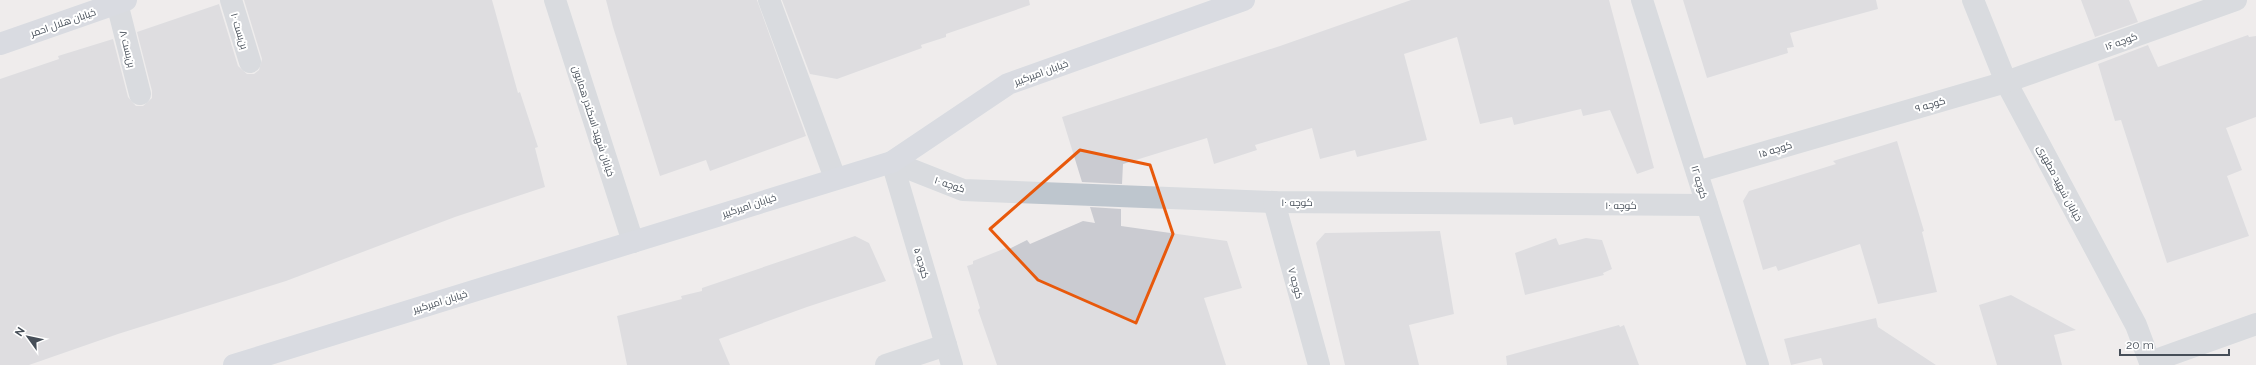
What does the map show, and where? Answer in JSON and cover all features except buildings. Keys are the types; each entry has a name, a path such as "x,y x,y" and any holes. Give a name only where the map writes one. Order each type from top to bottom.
{"street":[{"name":"بن‌بست ۱۰","path":"231,0 250,62"},
{"name":"خیابان شهید اسکندر همایون","path":"555,0 633,242"},
{"path":"769,0 835,178"},
{"name":"خیابان امیرکبیر","path":"234,365 260,361 835,178 892,162 1008,84 1244,0"},
{"name":"کوچه ۱۲","path":"1642,0 1758,365"},
{"name":"خیابان شهید مطهری","path":"1973,0 2006,82 2136,325 2150,363"},
{"name":"کوچه ۱۶","path":"2006,82 2236,0"},
{"name":"خیابان هلال احمر","path":"0,44 122,2"},
{"name":"بن‌بست ۸","path":"122,2 140,94"},
{"name":"کوچه ۹","path":"1854,126 2006,82"},
{"name":"کوچه ۱۵","path":"1697,172 1854,126"},
{"name":"کوچه ۱۰","path":"892,162 963,190 1274,202 1707,205"},
{"name":"کوچه ۵","path":"892,162 952,365"},
{"name":"کوچه ۷","path":"1274,202 1319,365"},
{"path":"2150,363 2256,324"},
{"path":"886,365 946,344"}],"highlighted area":[{"path":"1080,150 1150,165 1173,234 1136,323 1038,280 990,229"}]}
